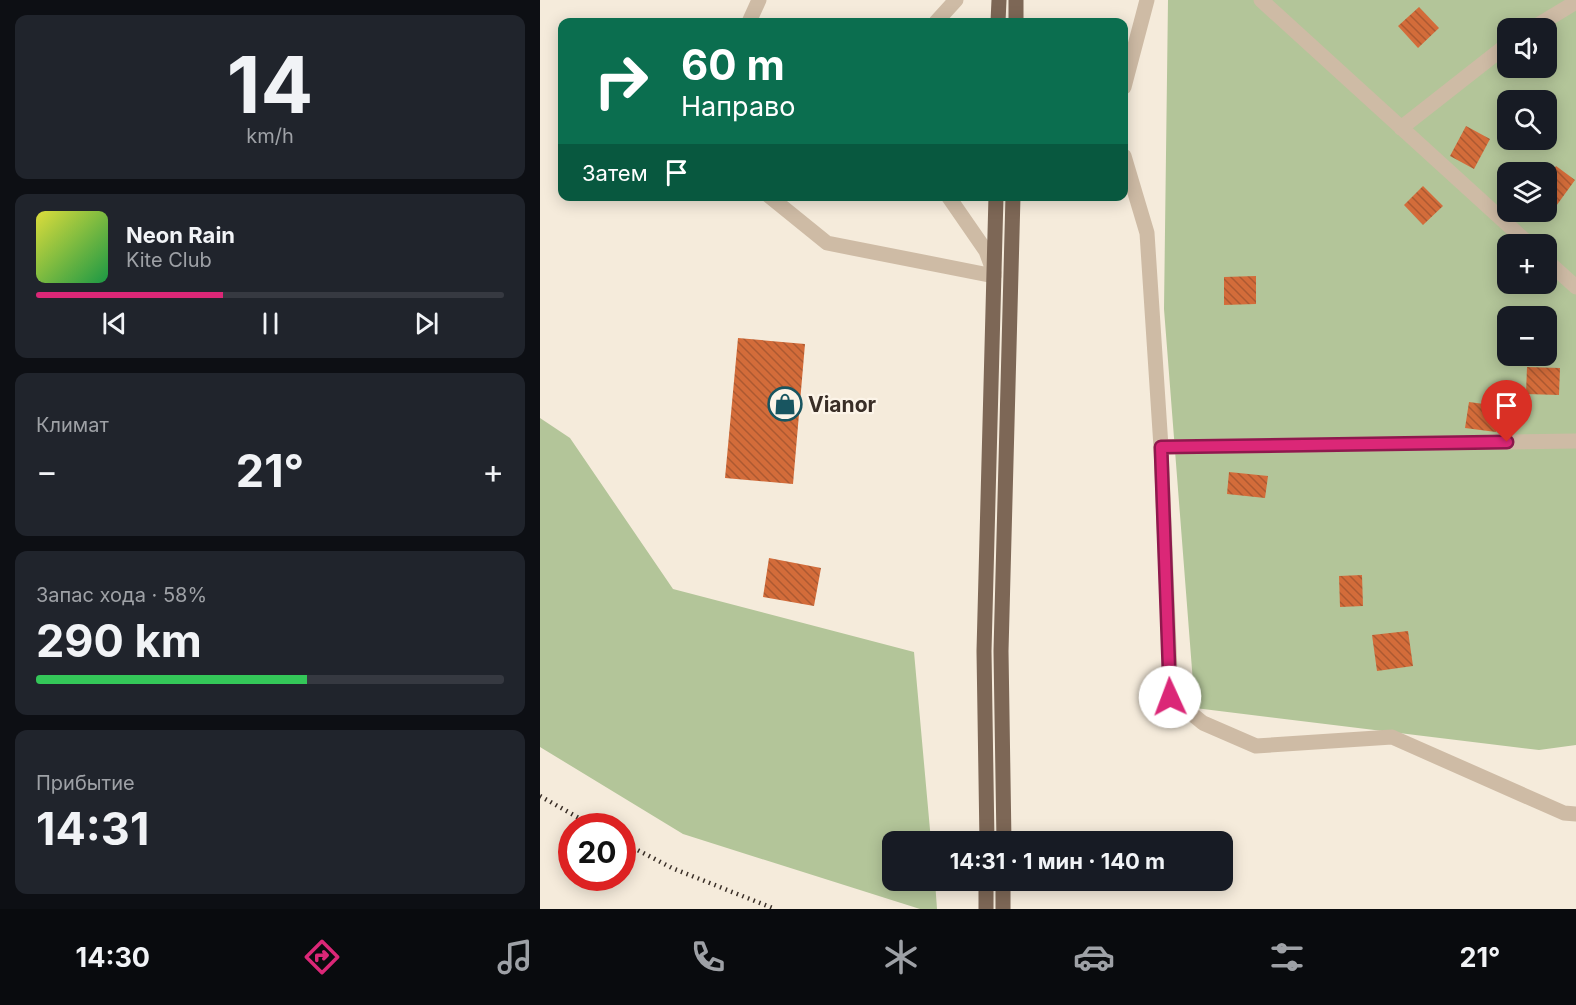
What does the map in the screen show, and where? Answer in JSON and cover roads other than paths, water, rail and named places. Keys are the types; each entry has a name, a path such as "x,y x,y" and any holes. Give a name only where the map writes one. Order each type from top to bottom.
{"main road":[{"path":"998,18 999,0"},
{"path":"1016,0 1016,18"},
{"path":"987,831 984,651 996,201"},
{"path":"1004,831 1001,651 1013,201"},
{"path":"986,891 986,909"},
{"path":"1003,891 1003,909"}],"lane":[{"path":"752,18 759,0"},
{"path":"940,18 956,0"},
{"path":"1128,72 1147,0"},
{"path":"1261,0 1518,234"},
{"path":"1550,18 1576,2"},
{"path":"1401,128 1497,53"},
{"path":"1128,169 1147,233 1161,447 1170,697 1203,723 1256,746 1392,737 1564,813 1576,814"},
{"path":"775,201 827,243 994,276 986,251 951,201"},
{"path":"1557,270 1576,287"},
{"path":"1161,447 1576,441"}],"railway":[{"path":"540,796 570,813"},
{"path":"636,849 672,868 775,909"}],"place":[{"name":"Vianor","path":"785,404"}]}
